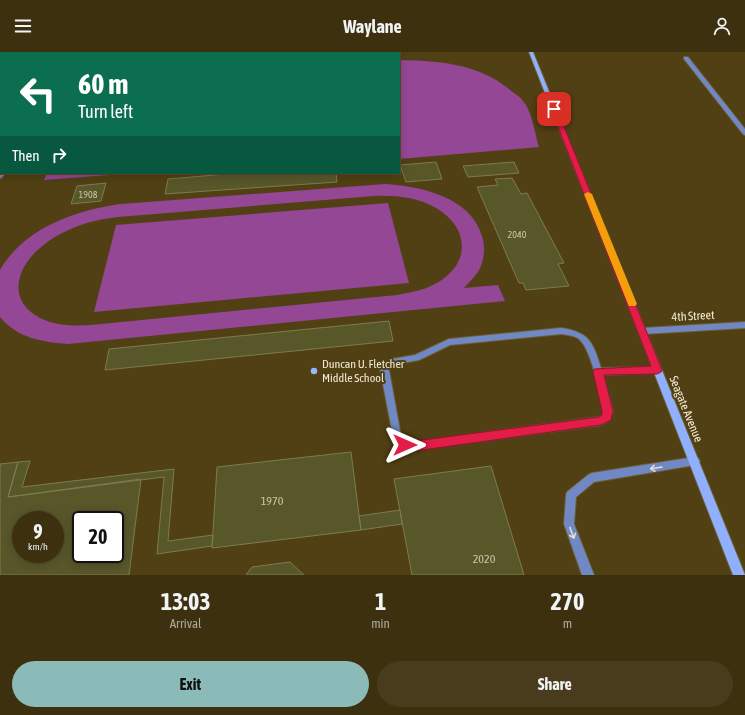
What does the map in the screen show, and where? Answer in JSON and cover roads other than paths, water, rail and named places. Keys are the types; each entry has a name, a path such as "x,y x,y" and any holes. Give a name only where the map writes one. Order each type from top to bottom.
{"street":[{"name":"Seagate Avenue","path":"531,52 643,331 657,370 695,461 739,575"},
{"path":"686,58 745,133"},
{"name":"4th Street","path":"643,331 745,325"},
{"path":"561,331 574,333 584,338 598,372 608,411 607,417 601,421 415,446 405,445 397,438 384,369 395,361 416,358 449,342 561,331"},
{"path":"598,372 657,370"},
{"path":"588,575 568,524 571,495 592,478 695,461"}],"place":[{"name":"Duncan U. Fletcher Middle School","path":"314,371"}]}
